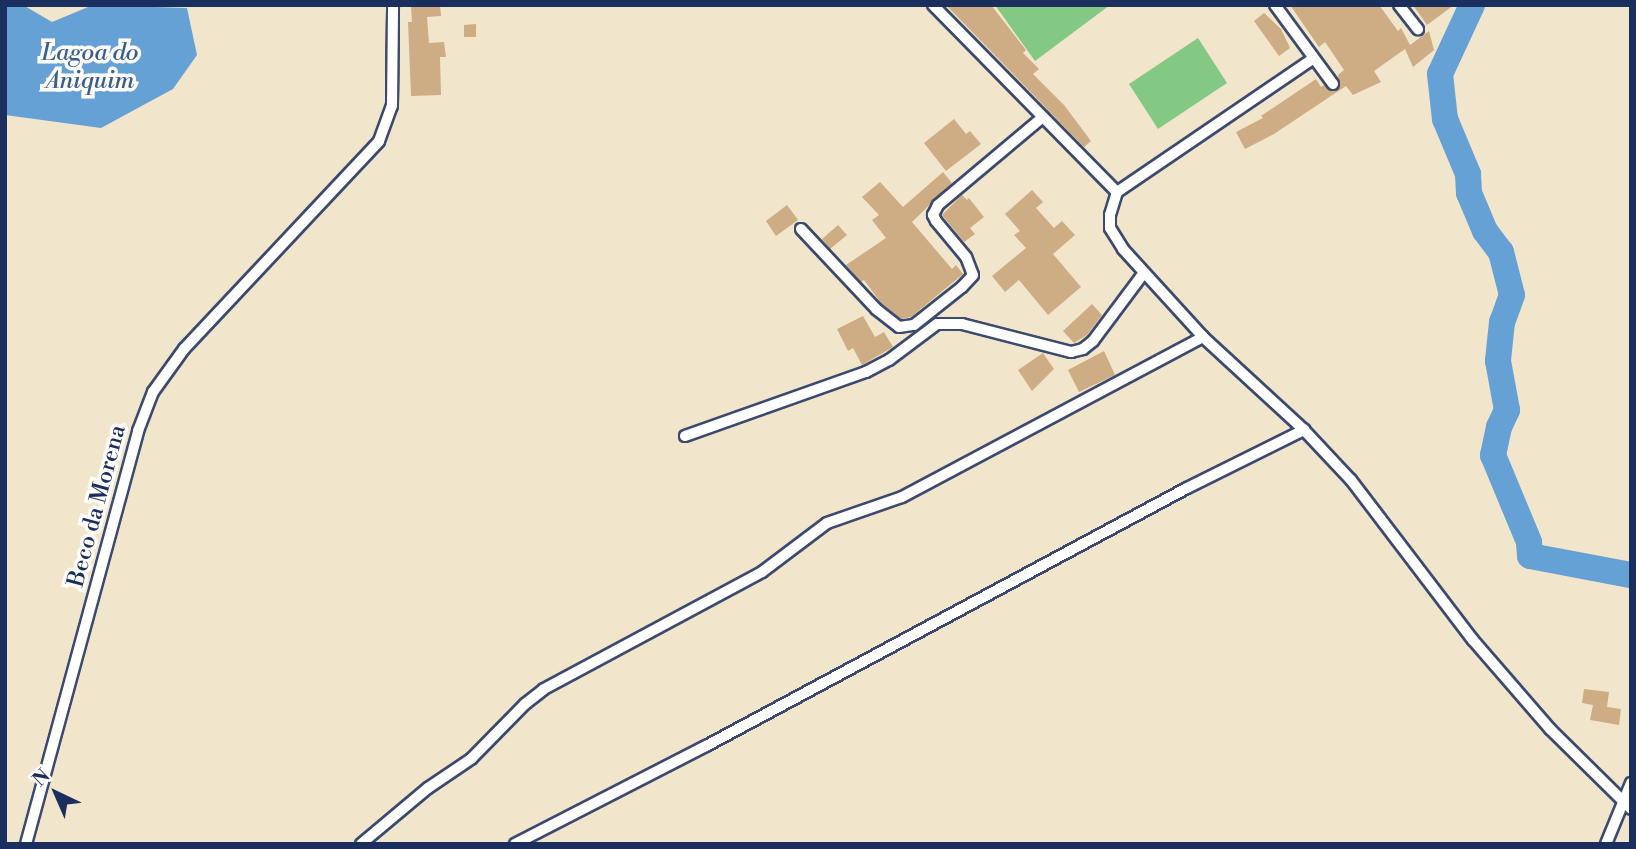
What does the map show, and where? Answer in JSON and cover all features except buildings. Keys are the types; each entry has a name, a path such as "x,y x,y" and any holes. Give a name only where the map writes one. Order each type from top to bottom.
{"street":[{"name":"Beco da Morena","path":"26,844 138,431 153,392 184,349 366,158 385,128 392,106 393,5"},
{"path":"933,5 1116,192"},
{"path":"1275,5 1332,83"},
{"path":"1399,5 1418,29"},
{"path":"1313,60 1116,192 1110,215 1110,228 1143,274 1203,337 1304,430 1352,480 1473,640 1532,709 1627,805"},
{"path":"801,229 885,316 900,327 914,325 973,275 966,257 933,215 938,205 1043,117"},
{"path":"685,436 866,372 889,360 937,324 962,324 1071,352 1083,349 1143,274"},
{"path":"361,844 428,788 471,759 525,704 544,689 762,572 827,523 902,497 1203,337"},
{"path":"515,844 706,746 1187,488 1304,430"},
{"path":"1605,842 1627,805 1631,783"}],"green space":[{"path":"995,5 1110,5 1035,61"},
{"path":"1198,38 1227,83 1158,129 1129,84"}],"water":[{"name":"Lagoa do Aniquim","path":"5,5 23,5 52,22 93,5 187,8 197,55 173,89 101,128 5,115"}],"waterway":[{"path":"1472,5 1440,74 1445,119 1468,174 1469,193 1485,231 1501,252 1512,295 1502,322 1498,361 1507,410 1499,427 1493,455 1529,542 1530,556 1631,575"}]}
